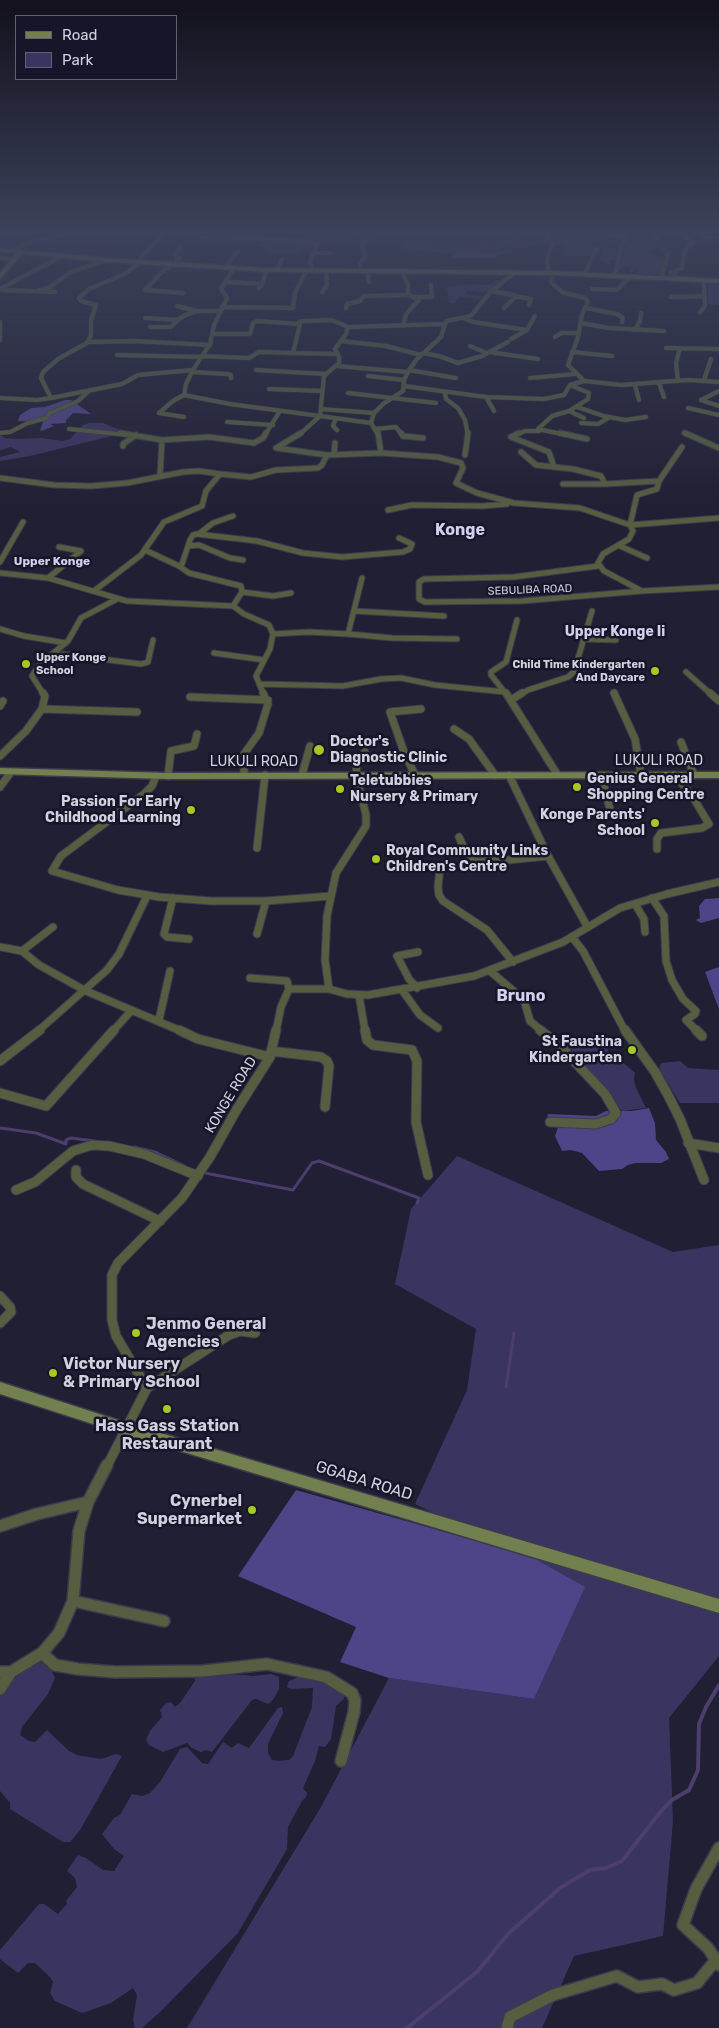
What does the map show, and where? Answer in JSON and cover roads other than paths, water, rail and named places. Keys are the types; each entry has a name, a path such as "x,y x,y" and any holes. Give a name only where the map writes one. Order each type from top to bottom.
{"main road":[{"name":"LUKULI ROAD","path":"0,771 156,776 719,775"},
{"name":"GGABA ROAD","path":"0,1388 719,1606"}],"street":[{"path":"88,342 92,328"},
{"path":"184,395 186,384 192,371 210,345 214,328"},
{"path":"212,334 250,334 252,328"},
{"path":"293,353 299,328"},
{"path":"256,370 326,374 337,366 340,359 335,349 346,334 348,328"},
{"path":"371,423 374,413 390,398 403,391 404,380 408,371 422,354 441,337 443,328"},
{"path":"511,328 527,330"},
{"path":"580,328 568,367 584,381"},
{"path":"607,328 664,331"},
{"path":"341,341 391,347 439,356 456,363 482,356 527,330"},
{"path":"555,337 561,333 579,333"},
{"path":"51,398 41,378 43,372 58,359 88,342 134,340 210,345"},
{"path":"470,346 488,353 538,359"},
{"path":"666,348 719,349"},
{"path":"678,381 676,363 680,348"},
{"path":"117,356 249,358 259,352 338,354"},
{"path":"572,352 612,356"},
{"path":"704,380 711,359"},
{"path":"337,366 364,366 435,373 456,378"},
{"path":"0,398 37,400 51,398 122,384 141,375 192,371 227,374 231,375 231,378"},
{"path":"326,374 322,391 320,416 304,432 276,449 327,455 381,453 455,460 462,463 463,468 456,484 514,503"},
{"path":"530,378 575,374"},
{"path":"368,376 404,380"},
{"path":"404,386 486,397 554,398 564,395 570,385 584,381 634,385 704,380 719,382"},
{"path":"660,383 664,397"},
{"path":"540,431 538,430 541,425 552,416 569,411 588,399 589,393 570,385"},
{"path":"634,385 639,400"},
{"path":"269,389 322,391"},
{"path":"0,433 10,432 28,423 44,419 50,413 78,401 90,390"},
{"path":"295,399 300,391"},
{"path":"719,391 700,400 719,406"},
{"path":"348,393 436,403"},
{"path":"445,393 446,399 458,408 465,420 468,434 465,455"},
{"path":"184,417 159,413 173,401 184,395 211,401 371,423 378,433 381,453"},
{"path":"486,397 494,411"},
{"path":"577,406 628,421 646,417"},
{"path":"688,408 719,415"},
{"path":"321,409 374,413"},
{"path":"713,413 719,410"},
{"path":"69,429 136,435 162,440 209,437 254,444 261,440 273,425 280,411"},
{"path":"569,411 582,421 598,424 610,417"},
{"path":"336,418 333,426 337,430"},
{"path":"227,422 273,425"},
{"path":"375,429 396,427 403,436 423,438"},
{"path":"554,467 549,452 510,437 525,431 540,431 587,439"},
{"path":"684,432 719,448"},
{"path":"123,446 123,444 136,435"},
{"path":"160,476 162,440"},
{"path":"334,454 335,443"},
{"path":"642,591 598,566 598,560 603,554 620,546 632,535 633,529 630,525 637,495 654,491 682,447"},
{"path":"521,452 536,465 575,469 601,476 605,484"},
{"path":"0,478 54,485 91,486 127,483 196,471 247,478 276,470 322,466 327,455"},
{"path":"94,591 145,550 154,534 166,520 202,506 206,491 220,474"},
{"path":"563,484 659,481"},
{"path":"388,510 412,505 483,506 514,503 580,508 630,525 719,518"},
{"path":"181,567 193,535 200,533 213,523 233,516"},
{"path":"0,562 2,551 23,522"},
{"path":"200,533 258,541 303,553 342,558 403,552 412,547 410,542 398,538"},
{"path":"188,546 199,545 230,558 244,560"},
{"path":"620,546 647,558"},
{"path":"48,578 81,552 60,547"},
{"path":"145,550 197,576 238,584 243,588 233,606"},
{"name":"SEBULIBA ROAD","path":"598,566 514,577 424,579 419,582 419,600 425,602 522,601 719,587"},
{"path":"0,573 48,578 117,599 161,604 233,606 244,614 265,622 271,627 273,634 270,649 256,676 268,700 259,733 244,754 244,775"},
{"path":"348,634 362,578"},
{"path":"242,592 273,596 291,593"},
{"path":"0,756 26,731 42,709 45,696 32,676 40,664 66,643 80,618 117,599"},
{"path":"354,611 444,616"},
{"path":"511,700 528,690 570,675 575,670 592,612"},
{"path":"517,620 506,662 491,672 491,675 511,700 557,774"},
{"path":"0,629 24,636 66,643"},
{"path":"273,634 309,632 392,638 457,639"},
{"path":"584,639 616,640"},
{"path":"54,652 141,664 149,659 152,640"},
{"path":"214,653 264,660"},
{"path":"686,672 719,701"},
{"path":"259,684 343,686 381,679 401,678 426,684 505,692"},
{"path":"614,693 635,739 641,775"},
{"path":"190,697 268,700"},
{"path":"42,709 138,712"},
{"path":"416,775 404,752 390,712 421,709"},
{"path":"454,729 469,739 495,775"},
{"path":"168,776 171,752 176,748 194,746 197,734"},
{"path":"681,742 694,775"},
{"path":"302,775 310,746"},
{"path":"329,989 324,935 336,873 366,826 366,815 356,775 357,762 365,752"},
{"path":"0,787 11,772"},
{"path":"509,774 548,856 588,926"},
{"path":"256,848 262,815 265,775"},
{"path":"601,775 611,813"},
{"path":"657,849 658,839 662,833 702,828 709,824 691,794 674,775"},
{"path":"156,776 152,786 144,794 61,856 52,871 118,890 147,896 266,901 331,896"},
{"path":"459,837 466,853 476,860 499,861 548,856"},
{"path":"440,868 438,887 442,901 487,930 512,962"},
{"path":"250,978 287,981 289,989 329,989 359,995 417,988 459,980 490,971 572,937 606,915 635,904 719,882"},
{"path":"0,1061 86,991 114,962 147,896"},
{"path":"173,898 164,934 166,937 189,939"},
{"path":"652,898 664,916 666,961 672,980 683,999 696,1011 695,1014 686,1020 702,1036"},
{"path":"257,934 266,901"},
{"path":"635,904 644,919 645,932"},
{"path":"22,950 53,927"},
{"path":"572,937 583,951 622,1026 655,1072 680,1119 704,1180"},
{"path":"0,947 22,950 38,965 86,991 131,1011 159,1020 206,1042 271,1054 321,1057 327,1060 329,1066 325,1107"},
{"path":"417,988 409,979 397,956 418,952"},
{"path":"159,1020 170,971"},
{"path":"490,971 524,1000 527,1016 530,1021 558,1042 605,1094 616,1113 607,1122 596,1124 550,1122"},
{"name":"KONGE ROAD","path":"147,1388 116,1336 112,1320 112,1275 118,1263 182,1198 198,1176 271,1054 281,1007 289,989"},
{"path":"402,990 420,1015 438,1028"},
{"path":"359,995 370,1043 373,1046 412,1050 417,1061 416,1122 428,1175"},
{"path":"0,1093 46,1106 131,1011"},
{"path":"688,1143 719,1148"},
{"path":"16,1190 34,1182 73,1152 92,1145 109,1146 144,1154 198,1176"},
{"path":"76,1170 76,1177 84,1184 160,1221"},
{"path":"0,1296 10,1307 11,1312 0,1323"},
{"path":"0,1689 5,1672 42,1653 59,1633 73,1601 78,1532 88,1502 147,1388 229,1335 240,1331 255,1333"},
{"path":"0,1526 38,1514 88,1502"},
{"path":"73,1601 164,1621"},
{"path":"42,1653 55,1665 78,1669 115,1672 203,1670 267,1664 326,1677 352,1693 355,1700 354,1712 341,1761"},
{"path":"507,2028 510,2017 553,1995 617,1976 638,1987 662,1984 674,1990 697,1983 717,1963 708,1948 683,1925 696,1889 719,1848"}],"waterway":[{"path":"0,1128 36,1133 66,1144 66,1140 71,1138 94,1141"},
{"path":"134,1147 155,1152 185,1166"},
{"path":"205,1173 293,1190 312,1163 319,1161 419,1198 417,1203"},
{"path":"506,1387 514,1333"},
{"path":"407,2028 478,1971 508,1934 560,1888 590,1870 606,1868 622,1861 662,1810 672,1800 689,1790 698,1770 699,1724 706,1707 719,1685"}],"place":[{"name":"Upper Konge School","path":"26,664"},
{"name":"Child Time Kindergarten And Daycare","path":"655,671"},
{"name":"Doctor's Diagnostic Clinic","path":"319,750"},
{"name":"Genius General Shopping Centre","path":"577,787"},
{"name":"Teletubbies Nursery & Primary","path":"340,789"},
{"name":"Passion For Early Childhood Learning","path":"191,810"},
{"name":"Konge Parents' School","path":"655,823"},
{"name":"Royal Community Links Children's Centre","path":"376,859"},
{"name":"St Faustina Kindergarten","path":"632,1050"},
{"name":"Jenmo General Agencies","path":"136,1333"},
{"name":"Victor Nursery & Primary School","path":"53,1373"},
{"name":"Hass Gass Station Restaurant","path":"167,1409"},
{"name":"Cynerbel Supermarket","path":"252,1510"}],"district":[{"name":"Konge","path":"460,530"},
{"name":"Upper Konge","path":"52,562"},
{"name":"Upper Konge Ii","path":"615,632"},
{"name":"Bruno","path":"521,996"}]}
